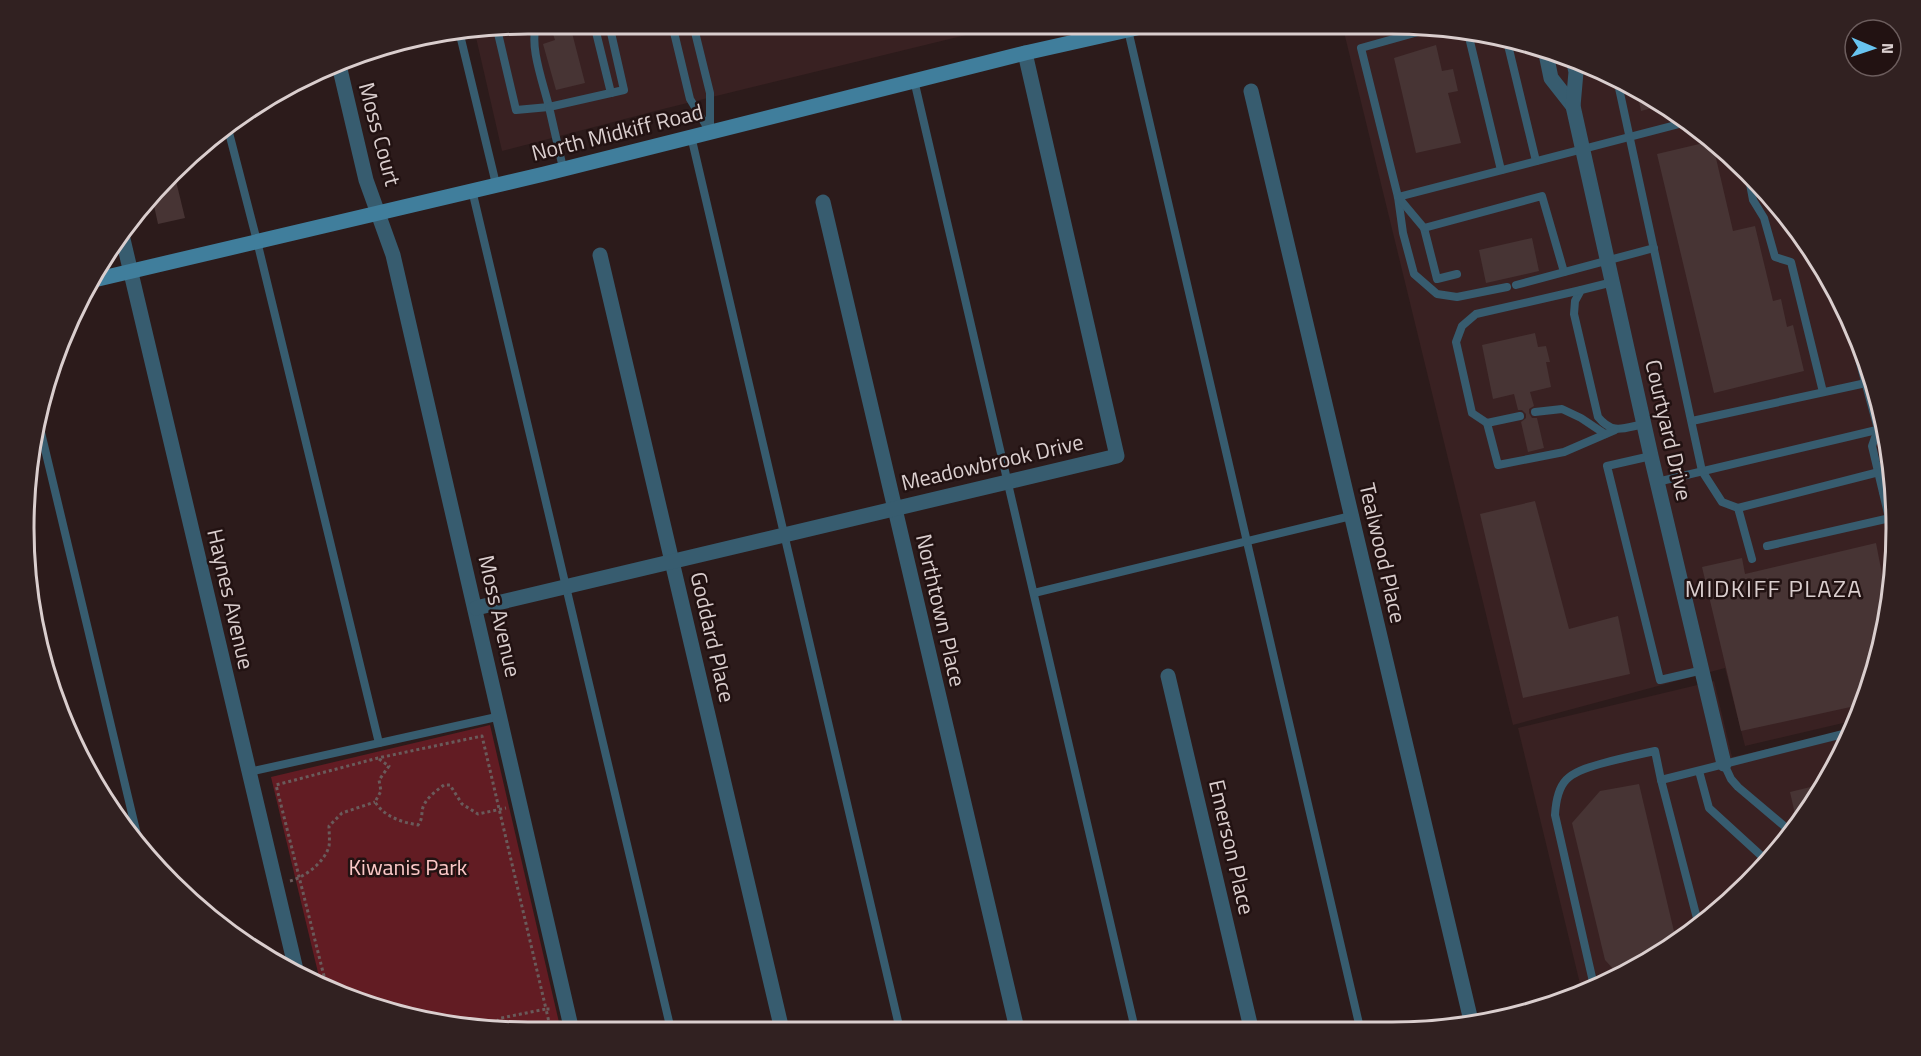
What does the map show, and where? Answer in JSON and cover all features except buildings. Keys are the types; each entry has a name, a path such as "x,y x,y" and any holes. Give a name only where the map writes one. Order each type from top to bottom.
{"main road":[{"name":"North Midkiff Road","path":"103,278 379,214 914,80 1110,34"}],"street":[{"name":"Meadowbrook Drive","path":"476,608 1117,456 1025,53"},
{"name":"Courtyard Drive","path":"1547,59 1551,78 1573,106"},
{"name":"Courtyard Drive","path":"1575,70 1573,106 1651,456 1704,670 1724,764"},
{"name":"Moss Court","path":"341,71 366,180 379,214"},
{"name":"Tealwood Place","path":"1251,91 1469,1015"},
{"name":"Northtown Place","path":"823,202 1015,1022"},
{"name":"Moss Avenue","path":"379,214 393,255 570,1022"},
{"name":"Haynes Avenue","path":"124,245 294,962"},
{"name":"Goddard Place","path":"600,255 780,1022"},
{"name":"Emerson Place","path":"1168,676 1250,1022"}],"lane":[{"path":"534,34 534,44 563,168"},
{"path":"596,34 610,93"},
{"path":"499,36 516,110 549,107 624,90 611,34"},
{"path":"674,34 690,99 710,132"},
{"path":"695,34 710,93 710,132"},
{"path":"1129,34 1359,1022"},
{"path":"1408,35 1361,48 1398,197 1403,233 1414,274 1437,294 1457,297 1511,286 1654,248"},
{"path":"461,39 496,184"},
{"path":"1470,41 1501,170"},
{"path":"1509,48 1536,161"},
{"path":"914,80 1133,1022"},
{"path":"1619,90 1702,471 1722,502 1738,508 1879,472"},
{"path":"1398,197 1677,125"},
{"path":"230,135 258,241 379,743"},
{"path":"691,136 898,1022"},
{"path":"1751,189 1753,200 1764,218 1774,257 1791,262 1823,392"},
{"path":"472,190 668,1022"},
{"path":"1424,228 1542,195 1564,272"},
{"path":"1398,197 1424,228 1437,279 1457,274"},
{"path":"1613,282 1476,314 1462,326 1456,342 1473,413 1488,423 1498,465 1564,452 1615,430 1644,424"},
{"path":"1581,290 1575,301 1574,314 1598,417 1605,426 1615,430"},
{"path":"1692,421 1865,383"},
{"path":"1535,412 1562,409 1605,434"},
{"path":"1488,423 1520,416"},
{"path":"1657,482 1876,429"},
{"path":"1877,435 1872,446 1885,500"},
{"path":"43,440 135,827"},
{"path":"1651,456 1607,466 1651,647 1660,681 1704,670"},
{"path":"1738,508 1752,559"},
{"path":"1034,593 1351,516"},
{"path":"1767,546 1886,519"},
{"path":"249,772 501,716"},
{"path":"1661,780 1841,734"},
{"path":"1592,979 1555,815 1556,801 1561,786 1576,771 1655,751 1697,917"},
{"path":"1724,764 1731,779 1738,787 1786,827"},
{"path":"1699,771 1710,808 1761,856"}],"path":[{"path":"324,977 276,785 378,758 482,736 549,1022"},
{"path":"276,884 298,879 321,861 328,847 329,826 342,813 375,802 381,791 379,780 389,766 378,758"},
{"path":"375,802 382,812 405,823 418,825 422,820 423,807 429,797 444,785 450,785 462,804 478,814 499,810 520,802"},
{"path":"498,1020 546,1009 567,1007"}],"shaded area":[{"path":"528,34 970,34 663,109 502,151 476,38"},
{"path":"1344,34 1393,34 1457,39 1521,51 1582,72 1611,85 1693,136 1742,179 1785,228 1803,254 1836,310 1849,339 1870,400 1882,464 1885,496 1885,560 1877,624 1870,656 1847,722 1745,746 1725,668 1513,725"},
{"path":"1714,681 1732,757 1842,732 1803,802 1785,828 1742,877 1693,920 1667,938 1611,971 1580,985 1518,728"}],"green space":[{"name":"Kiwanis Park","path":"490,725 559,1022 496,1020 432,1012 369,995 319,975 271,777"}],"district":[{"name":"MIDKIFF PLAZA","path":"1774,589"}]}
